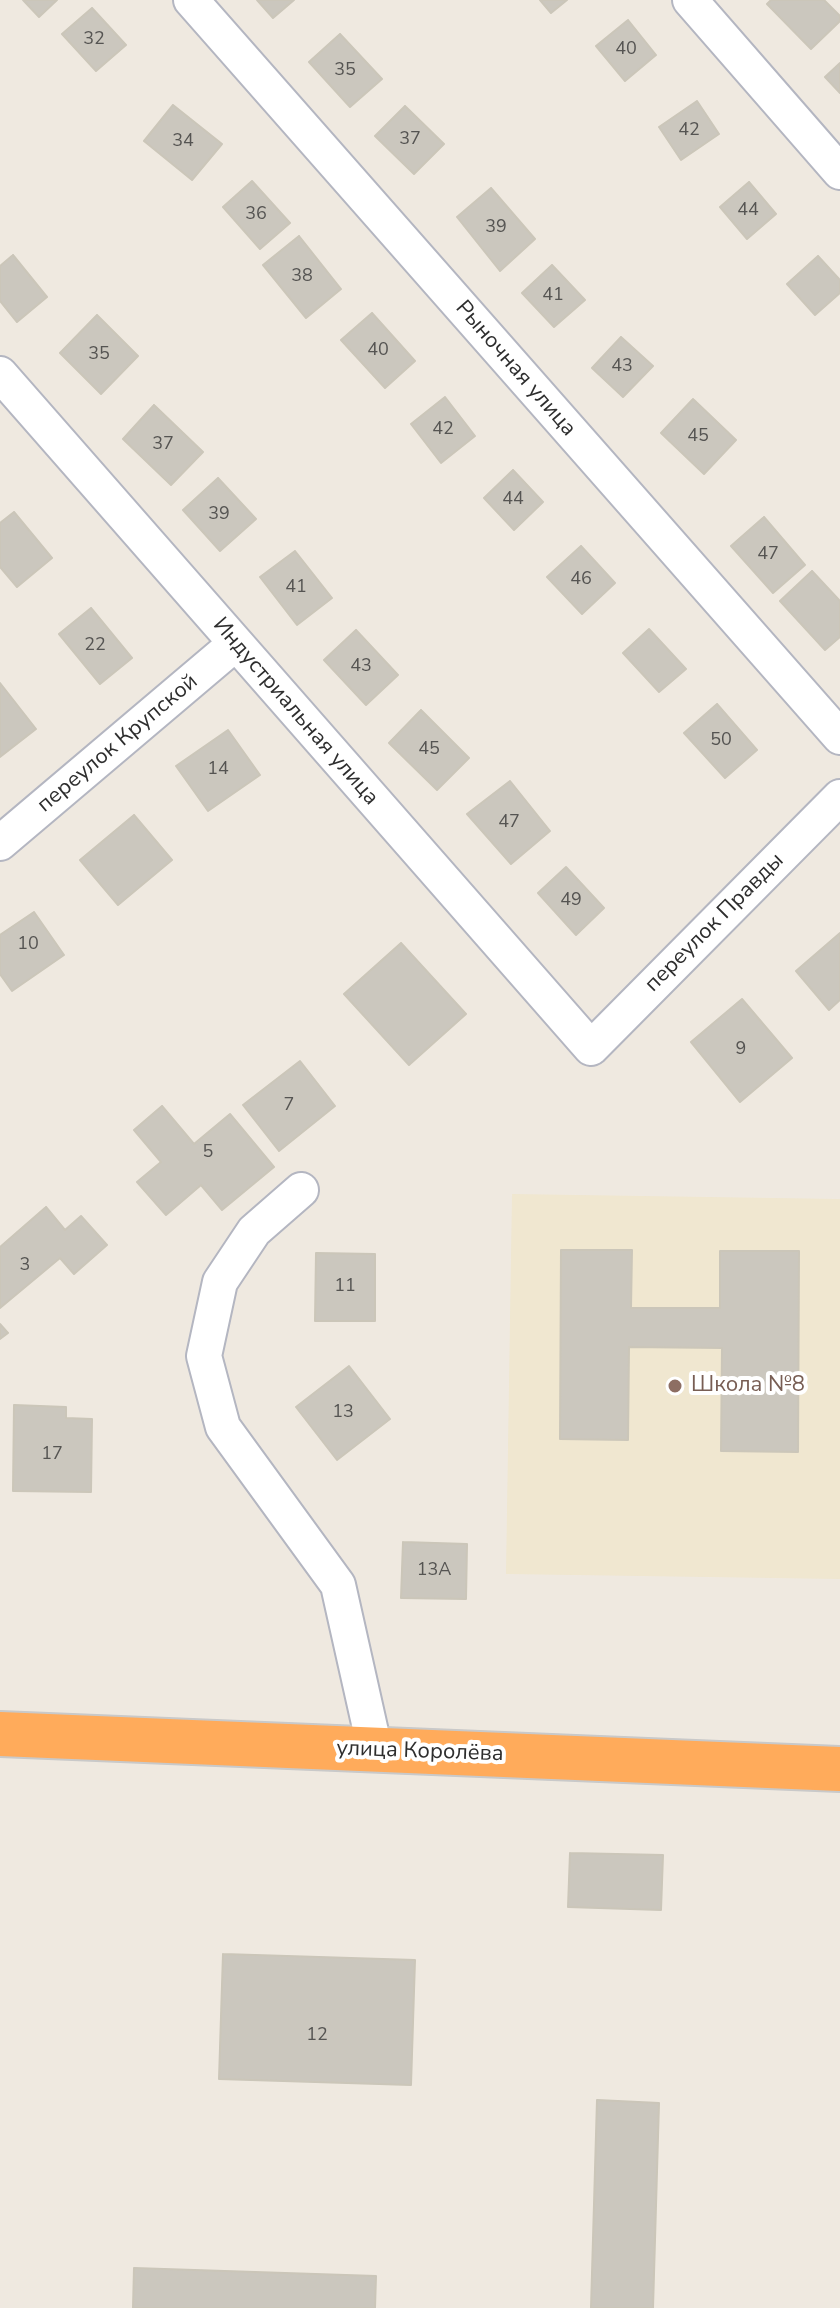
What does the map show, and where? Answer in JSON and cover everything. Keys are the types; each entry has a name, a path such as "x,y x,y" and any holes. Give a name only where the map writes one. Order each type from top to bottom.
{"highway":[{"name":"улица Королёва","path":"0,1734 840,1769"}],"street":[{"name":"Рыночная улица","path":"191,0 840,737"},
{"path":"690,0 840,172"},
{"name":"Индустриальная улица","path":"0,374 591,1048"},
{"name":"переулок Крупской","path":"0,843 235,644"},
{"name":"переулок Правды","path":"591,1048 840,797"},
{"path":"301,1190 254,1231 220,1282 204,1356 223,1427 338,1585 375,1750"}],"shaded area":[{"name":"Школа №8","path":"512,1194 840,1199 840,1579 506,1574"}],"building":[{"path":"23,0 57,0 39,17"},
{"path":"257,0 294,0 273,18"},
{"path":"540,0 567,0 551,13"},
{"path":"771,0 824,0 840,16 840,21 811,49 767,4"},
{"path":"92,8 126,45 96,71 62,34"},
{"path":"628,20 656,55 625,81 596,46"},
{"path":"340,34 382,79 350,107 309,62"},
{"path":"840,63 840,93 825,77"},
{"path":"697,101 719,134 681,160 659,127"},
{"path":"173,105 222,144 192,180 144,141"},
{"path":"405,106 444,144 414,174 375,136"},
{"path":"252,181 290,223 260,249 223,207"},
{"path":"749,182 776,214 747,239 720,207"},
{"path":"491,188 535,239 500,271 457,217"},
{"path":"299,236 341,289 306,318 263,265"},
{"path":"13,255 47,297 17,322 0,301 0,266"},
{"path":"818,256 840,280 840,293 815,315 787,284"},
{"path":"552,265 585,300 554,327 522,293"},
{"path":"372,313 415,361 385,388 341,340"},
{"path":"97,315 138,356 101,394 60,353"},
{"path":"621,337 653,366 623,397 592,368"},
{"path":"445,397 475,436 441,463 411,424"},
{"path":"693,399 736,440 704,474 661,433"},
{"path":"154,405 203,452 171,485 123,439"},
{"path":"513,470 543,502 514,530 484,498"},
{"path":"218,478 256,519 220,551 183,510"},
{"path":"14,512 52,558 17,587 0,567 0,523"},
{"path":"764,517 805,565 773,593 731,546"},
{"path":"581,546 615,583 582,614 547,577"},
{"path":"295,551 332,598 297,625 260,577"},
{"path":"812,571 840,601 840,637 825,650 780,601"},
{"path":"91,608 132,658 100,684 59,634"},
{"path":"649,629 686,669 659,692 623,653"},
{"path":"356,630 398,675 366,705 324,660"},
{"path":"0,683 36,729 0,757"},
{"path":"717,704 757,750 725,778 684,733"},
{"path":"421,710 469,758 437,790 389,743"},
{"path":"228,730 260,775 208,811 176,766"},
{"path":"510,781 550,831 511,864 467,814"},
{"path":"134,815 172,860 118,905 80,860"},
{"path":"566,867 604,908 576,935 538,893"},
{"path":"34,912 64,955 12,991 0,974 0,935"},
{"path":"840,933 840,1000 829,1010 796,971"},
{"path":"401,943 466,1014 409,1065 344,994"},
{"path":"742,999 792,1058 740,1102 691,1042"},
{"path":"300,1061 335,1106 279,1151 243,1105"},
{"path":"162,1106 194,1144 230,1114 274,1167 222,1210 201,1185 166,1215 137,1182 161,1162 134,1130"},
{"path":"46,1207 65,1230 81,1216 107,1245 74,1274 60,1258 0,1308 0,1247"},
{"path":"561,1250 632,1250 631,1308 720,1308 720,1251 799,1251 798,1452 721,1451 722,1348 629,1347 628,1440 560,1439"},
{"path":"316,1253 375,1254 375,1321 315,1321"},
{"path":"0,1324 8,1333 0,1339"},
{"path":"349,1366 390,1419 337,1460 296,1407"},
{"path":"14,1405 66,1407 66,1418 92,1419 91,1492 13,1491"},
{"path":"403,1542 467,1544 466,1599 401,1598"},
{"path":"570,1853 663,1855 661,1910 568,1907"},
{"path":"223,1954 415,1960 411,2085 219,2079"},
{"path":"597,2100 659,2103 653,2308 591,2308"},
{"path":"134,2268 376,2276 375,2308 133,2308"}],"place":[{"name":"Школа №8","path":"675,1386"}]}
